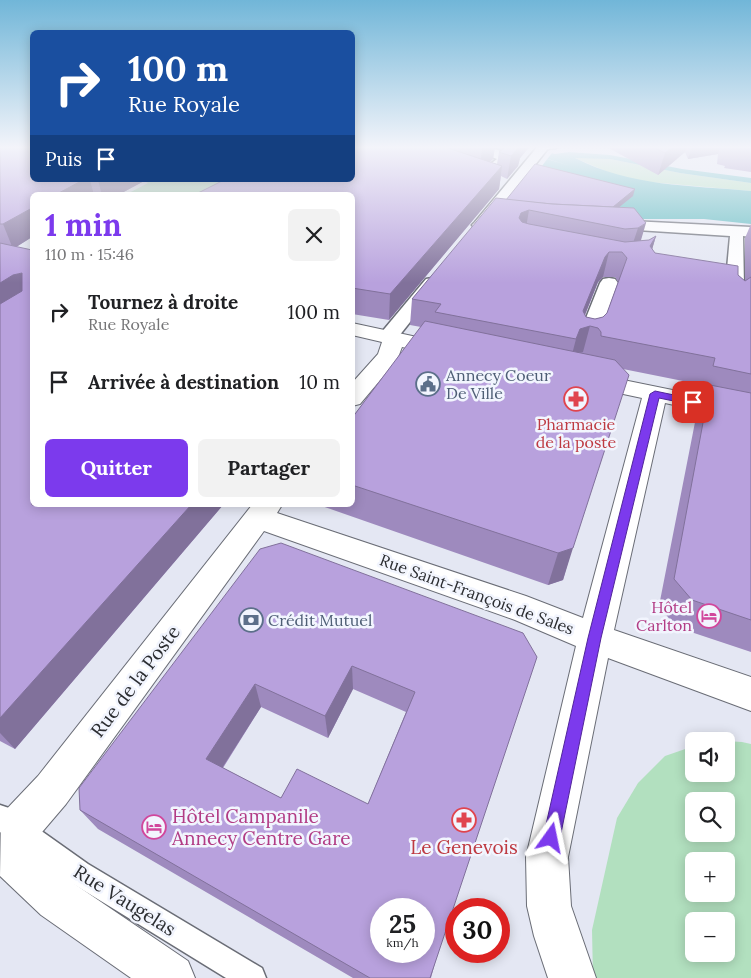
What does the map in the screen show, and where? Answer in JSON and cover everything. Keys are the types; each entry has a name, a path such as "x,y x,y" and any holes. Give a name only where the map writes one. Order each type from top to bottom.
{"street":[{"path":"478,235 507,192"},
{"path":"595,224 720,230 743,235 735,294 708,281"},
{"path":"636,226 671,236 720,230"},
{"path":"656,245 671,236"},
{"path":"355,395 389,355 391,338 443,269"},
{"path":"588,338 609,283"},
{"path":"355,330 470,354"},
{"path":"575,371 655,394 751,414"},
{"path":"572,978 557,936 549,906 547,857 594,638 655,394"},
{"name":"Rue Saint-François de Sales","path":"263,511 526,610 594,638 751,694"},
{"name":"Rue de la Poste","path":"4,839 52,790 263,511"},
{"name":"Rue Vaugelas","path":"4,839 57,899 171,978"}],"lane":[{"name":"Rue Vaugelas","path":"4,839 79,873 252,978"}],"green space":[{"path":"131,192 131,192 249,192"},
{"path":"735,742 751,744 751,978 593,978 592,930 617,818 638,783 665,756 685,749 685,782 735,782"}],"water":[{"path":"586,192 751,192 751,224 704,219 643,219"}],"building":[{"path":"0,192 61,192 30,192 30,209 0,224"},
{"path":"200,192 480,192 390,294 355,288 355,192"},
{"path":"513,192 632,192 613,207 506,200"},
{"path":"496,198 552,204 634,208 646,223 638,228 625,229 529,210 521,213 519,218 522,222 529,224 625,242 649,240 656,236 650,246 655,253 738,266 738,275 745,281 751,277 751,374 713,366 715,358 601,336 598,328 590,326 580,329 576,339 435,312 441,304 412,299","holes":["609,252 622,252 627,258 607,313 603,317 595,319 586,317 583,311 605,257"]},
{"path":"0,243 30,250 30,507 189,507 0,718 0,304 22,291 22,273 13,275 0,283"},
{"path":"425,321 615,360 629,375 573,548 558,553 355,486 355,414"},
{"path":"710,385 751,393 751,620 692,600 674,579"},
{"path":"281,543 523,633 537,657 457,898 445,898 445,933 435,963 430,978 370,978 80,810 79,788 260,549","holes":["352,666 415,692 368,804 297,769 281,798 206,759 255,684 325,716"]}],"place":[{"name":"Annecy Coeur De Ville","path":"428,384"},
{"name":"Pharmacie de la poste","path":"576,399"},
{"name":"Hôtel Carlton","path":"709,616"},
{"name":"Crédit Mutuel","path":"251,620"},
{"name":"Le Genevois","path":"464,820"},
{"name":"Hôtel Campanile Annecy Centre Gare","path":"154,827"}],"route":[{"path":"551,838 594,638 655,394 693,402"}]}
